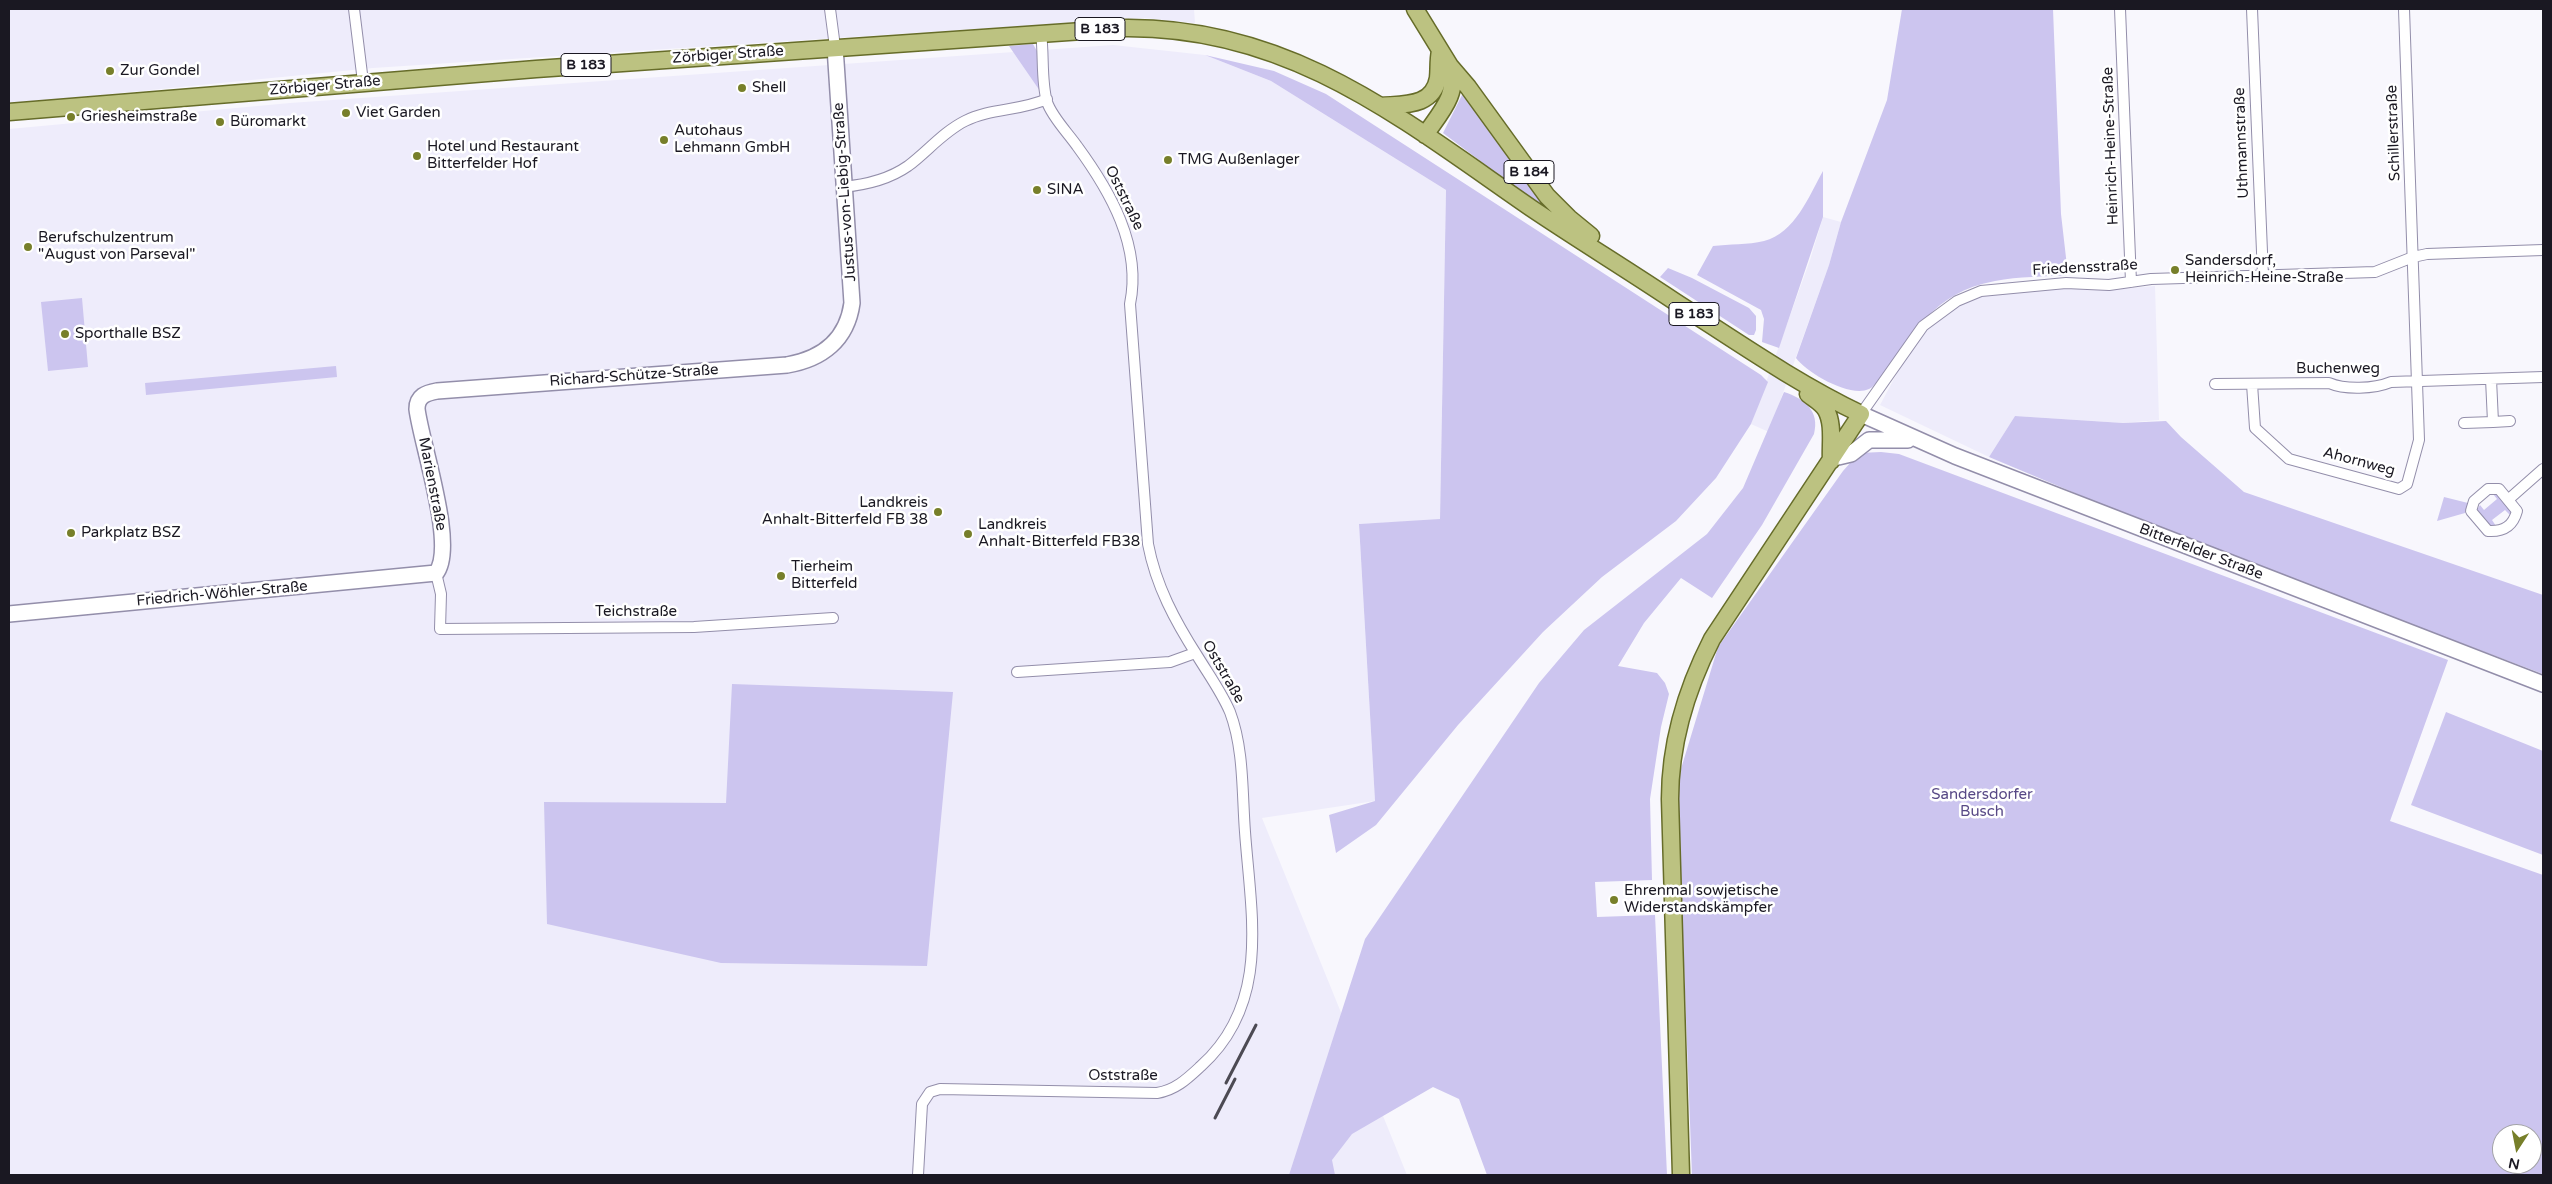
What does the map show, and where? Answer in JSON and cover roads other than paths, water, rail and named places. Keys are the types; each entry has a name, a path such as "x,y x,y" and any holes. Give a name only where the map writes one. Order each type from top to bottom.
{"main road":[{"name":"B 184","path":"1415,9 1450,66 1468,87 1547,196 1575,223 1608,247 1620,266"},
{"name":"Zörbiger Straße","path":"9,112 363,82 835,47 1143,28 1195,32 1230,38 1279,54 1316,70 1381,106 1425,135"},
{"path":"1381,106 1415,103 1427,98 1437,82 1440,51"},
{"name":"B 184","path":"1425,135 1452,94 1450,66"},
{"name":"B 183","path":"1425,135 1620,266 1769,362 1861,414"},
{"name":"B 183","path":"1801,381 1809,395 1825,409 1829,417 1832,460"},
{"path":"1681,1175 1670,806 1671,770 1677,732 1690,688 1712,639 1861,414"}],"street":[{"path":"354,9 363,82"},
{"path":"830,9 835,47"},
{"name":"Heinrich-Heine-Straße","path":"2120,9 2132,282"},
{"name":"Uthmannstraße","path":"2252,9 2263,276"},
{"name":"Schillerstraße","path":"2404,9 2417,381"},
{"name":"Oststraße","path":"918,1175 922,1104 926,1095 933,1090 1169,1091 1214,1055 1227,1037 1246,994 1252,964 1240,773 1237,742 1230,712 1195,653 1159,586 1148,544 1130,304 1134,281 1130,247 1116,210 1099,177 1050,109 1047,99 1041,33"},
{"name":"Justus-von-Liebig-Straße","path":"835,47 842,187 852,296 849,317 841,335"},
{"path":"842,187 866,184 898,172 936,141 971,118 1032,105 1047,99"},
{"name":"Friedensstraße","path":"1861,414 1924,326 1957,300 1981,291 2001,288 2132,282 2151,279 2375,272 2413,257 2435,254 2543,250"},
{"name":"Richard-Schütze-Straße","path":"419,398 428,392 437,391 787,365 807,360 823,352 841,335"},
{"name":"Buchenweg","path":"2215,384 2330,383 2338,387 2382,386 2391,382 2543,377"},
{"path":"2491,379 2492,422"},
{"name":"Ahornweg","path":"2252,384 2255,428 2289,459 2399,489 2407,484 2419,440 2417,381"},
{"name":"Marienstraße","path":"419,398 417,403 418,417 442,533 441,561 436,572 441,594 440,629"},
{"name":"Bitterfelder Straße","path":"1861,414 1915,440 2543,684"},
{"path":"2464,423 2510,421"},
{"path":"1832,460 1852,454 1870,440 1915,440"},
{"path":"2509,499 2543,469"},
{"path":"2488,489 2500,489 2509,499 2517,511 2514,522 2500,532 2488,531 2471,511 2474,501 2488,489"},
{"name":"Friedrich-Wöhler-Straße","path":"9,614 436,572"},
{"name":"Teichstraße","path":"440,629 694,627 833,618"},
{"path":"1017,672 1170,662 1195,653"}],"railway":[{"path":"1226,1083 1256,1025"},
{"path":"1215,1118 1235,1079"}],"place":[{"name":"Zur Gondel","path":"110,71"},
{"name":"Shell","path":"742,88"},
{"name":"Viet Garden","path":"346,113"},
{"name":"Griesheimstraße","path":"71,117"},
{"name":"Büromarkt","path":"220,122"},
{"name":"Autohaus Lehmann GmbH","path":"664,140"},
{"name":"Hotel und Restaurant Bitterfelder Hof","path":"417,156"},
{"name":"TMG Außenlager","path":"1168,160"},
{"name":"SINA","path":"1037,190"},
{"name":"Berufschulzentrum \"August von Parseval\"","path":"28,247"},
{"name":"Sandersdorf, Heinrich-Heine-Straße","path":"2175,270"},
{"name":"Sporthalle BSZ","path":"65,334"},
{"name":"Landkreis Anhalt-Bitterfeld FB 38","path":"938,512"},
{"name":"Parkplatz BSZ","path":"71,533"},
{"name":"Landkreis Anhalt-Bitterfeld FB38","path":"968,534"},
{"name":"Tierheim Bitterfeld","path":"781,576"},
{"name":"Ehrenmal sowjetische Widerstandskämpfer","path":"1614,900"}],"park label":[{"name":"Sandersdorfer Busch","path":"1982,804"}]}
